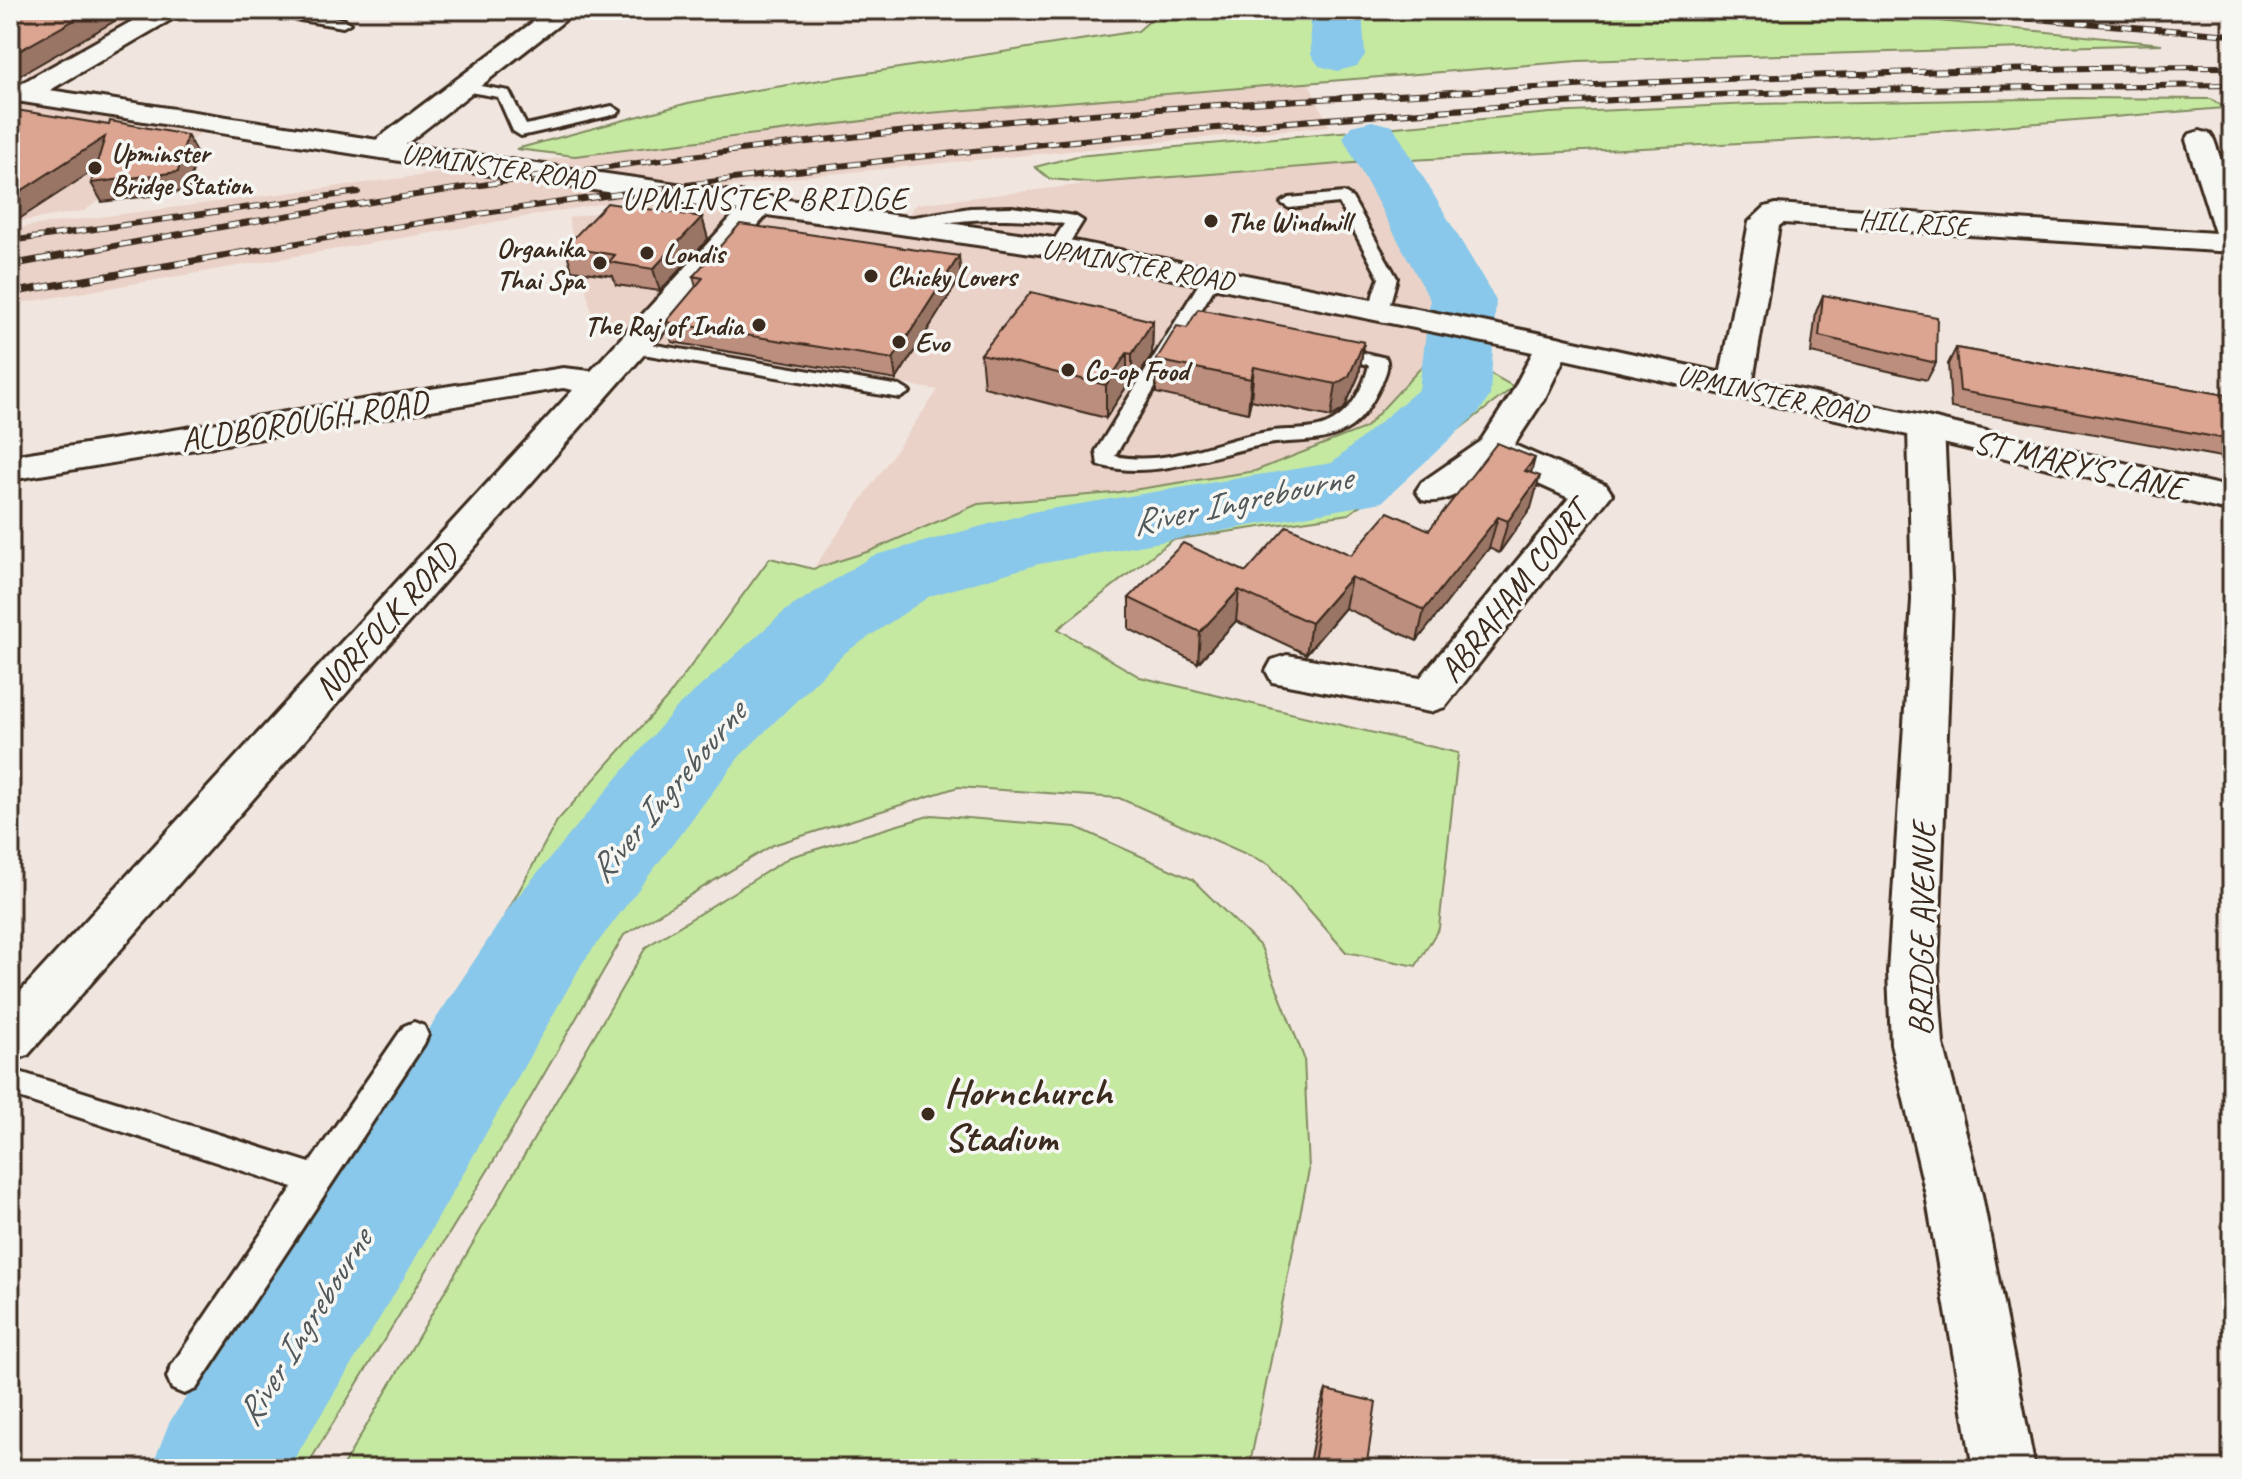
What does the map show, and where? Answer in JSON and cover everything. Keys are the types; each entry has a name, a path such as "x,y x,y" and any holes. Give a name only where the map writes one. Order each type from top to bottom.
{"street":[{"path":"16,93 170,10"},
{"path":"382,149 565,10"},
{"name":"UPMINSTER ROAD","path":"16,93 1057,249 1381,310 1926,428"},
{"path":"2200,140 2232,237"},
{"name":"NORFOLK ROAD","path":"10,1039 761,203"},
{"name":"HILL RISE","path":"1735,386 1764,222 1776,213 2232,243"},
{"path":"1435,491 1493,450 1528,396 1553,346"},
{"name":"ALDBOROUGH ROAD","path":"10,468 563,378 599,382"},
{"name":"ST MARY'S LANE","path":"1926,428 2232,500"},
{"name":"BRIDGE AVENUE","path":"1926,428 1932,600 1913,972 1917,1044 1954,1195 2004,1469"},
{"name":"ABRAHAM COURT","path":"1287,671 1430,696 1593,494 1493,450"}],"lane":[{"path":"264,10 343,23"},
{"path":"463,87 504,94 521,131 612,111"},
{"path":"1289,203 1344,198 1388,278 1380,299 1381,310"},
{"path":"1212,277 1106,451 1105,460 1117,464 1175,462 1268,437 1317,436 1350,419 1379,372 1379,362 1305,345"},
{"path":"1186,318 1245,331"},
{"path":"632,347 900,392"},
{"path":"184,1377 414,1035"},
{"path":"10,1082 316,1180"}],"shaded area":[{"path":"10,10 170,10 53,77 10,73"},
{"path":"1309,83 1329,126 810,176 606,203 10,305 10,231 29,226 800,127 1060,101"},
{"path":"10,90 213,125 84,211 10,223"},
{"path":"1381,161 1452,291 1427,361 1365,428 1255,471 1113,493 978,504 870,551 813,569 938,390 596,330 568,218 698,194 902,224 916,204 1095,183"}],"green space":[{"path":"1162,10 1834,10 2162,44 1578,61 929,113 575,156 516,149 688,103 756,90 1138,31"},
{"path":"2077,98 2211,99 2225,108 1875,136 1353,163 1095,183 1050,179 1035,167 1077,156 1550,113 1753,104"},
{"path":"1427,361 1477,366 1514,387 1349,514 1172,540 1058,629 1140,677 1458,753 1439,928 1416,966 1346,952 1269,864 1119,798 958,787 773,845 624,935 504,1144 305,1469 152,1469 473,975 557,821 668,697 770,558 813,569 870,551 978,504 1113,493 1255,471 1365,428"},
{"name":"Hornchurch Stadium","path":"932,815 1076,827 1192,879 1261,947 1304,1058 1309,1170 1249,1469 341,1469 646,947 790,857"}],"building":[{"path":"10,10 92,10 10,56"},
{"path":"10,109 109,125 110,121 187,135 178,172 91,183 105,137 10,198"},
{"path":"607,203 702,217 653,269 609,262 615,255 565,247"},
{"path":"740,224 959,256 893,359 666,322 703,278 693,276"},
{"path":"1031,292 1153,321 1132,354 1127,353 1106,385 981,354"},
{"path":"1823,295 1937,317 1936,363 1819,336"},
{"path":"1198,309 1364,342 1349,376 1336,384 1254,367 1251,379 1156,360 1177,326 1187,328"},
{"path":"1956,348 2232,396 2232,440 1960,391"},
{"path":"1497,443 1535,458 1525,471 1540,476 1508,521 1498,517 1424,610 1351,577 1311,623 1239,590 1200,632 1129,598 1183,543 1246,572 1287,526 1351,555 1388,512 1429,530"},
{"path":"1326,1390 1376,1402 1366,1469 1313,1469"}],"waterway":[{"name":"River Ingrebourne","path":"1336,10 1338,55"},
{"name":"River Ingrebourne","path":"215,1469 366,1232 548,932 708,732 816,631 901,576 1037,538 1355,484 1454,396 1463,300 1372,138"}],"railway":[{"path":"1924,10 2232,35"},
{"path":"76,253 323,210 570,172 943,127 1068,116 1301,100 1709,80 1971,70 2232,67"},
{"path":"240,253 595,197 952,153 1131,135 1490,107 1669,97 1950,88 2232,85"},
{"path":"10,241 358,192"},
{"path":"10,265 86,251"},
{"path":"10,293 251,251"}],"place":[{"name":"Upminster Bridge Station","path":"95,168"},
{"name":"The Windmill","path":"1211,221"},
{"name":"Londis","path":"647,253"},
{"name":"Organika Thai Spa","path":"600,263"},
{"name":"Chicky Lovers","path":"871,276"},
{"name":"The Raj of India","path":"759,325"},
{"name":"Evo","path":"899,342"},
{"name":"Co-op Food","path":"1068,370"},
{"name":"Hornchurch Stadium","path":"928,1114"}],"district":[{"name":"UPMINSTER BRIDGE","path":"765,198"}]}
